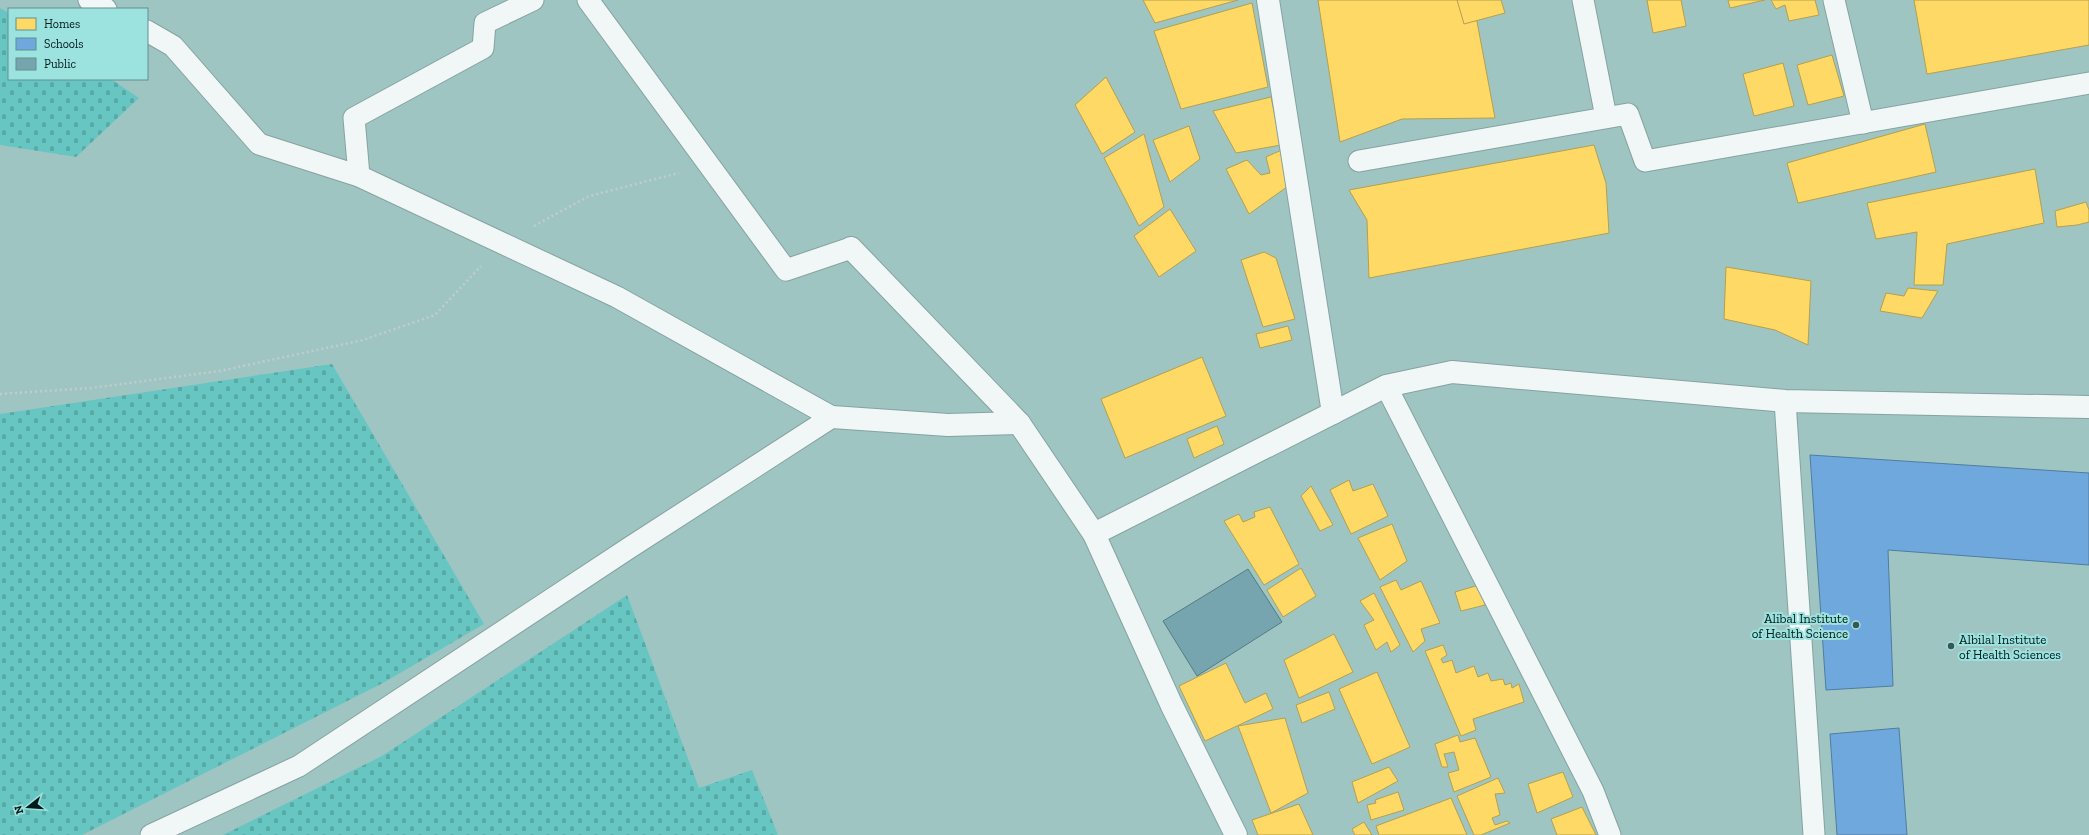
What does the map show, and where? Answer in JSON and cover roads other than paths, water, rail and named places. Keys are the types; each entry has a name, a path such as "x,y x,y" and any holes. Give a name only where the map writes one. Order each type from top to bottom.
{"street":[{"path":"1268,0 1333,413"},
{"path":"851,248 1019,423 1094,534 1172,706 1236,835"},
{"path":"1094,534 1386,386 1452,372 1785,401 2089,408"},
{"path":"832,417 948,425 1019,423"}],"lane":[{"path":"89,0 104,8"},
{"path":"359,176 354,118 483,48 485,23 533,0"},
{"path":"588,0 786,270 851,248"},
{"path":"1583,0 1606,117"},
{"path":"1834,0 1863,123"},
{"path":"148,33 173,46 259,144 359,176 617,297 832,417 622,552 299,766 151,835"},
{"path":"1359,161 1628,114 1645,161 2089,83"},
{"path":"1386,386 1593,791 1610,835"},
{"path":"1785,401 1814,835"}],"place":[{"name":"Alibal Institute of Health Science","path":"1856,625"},
{"name":"Albilal Institute of Health Sciences","path":"1951,646"}]}
